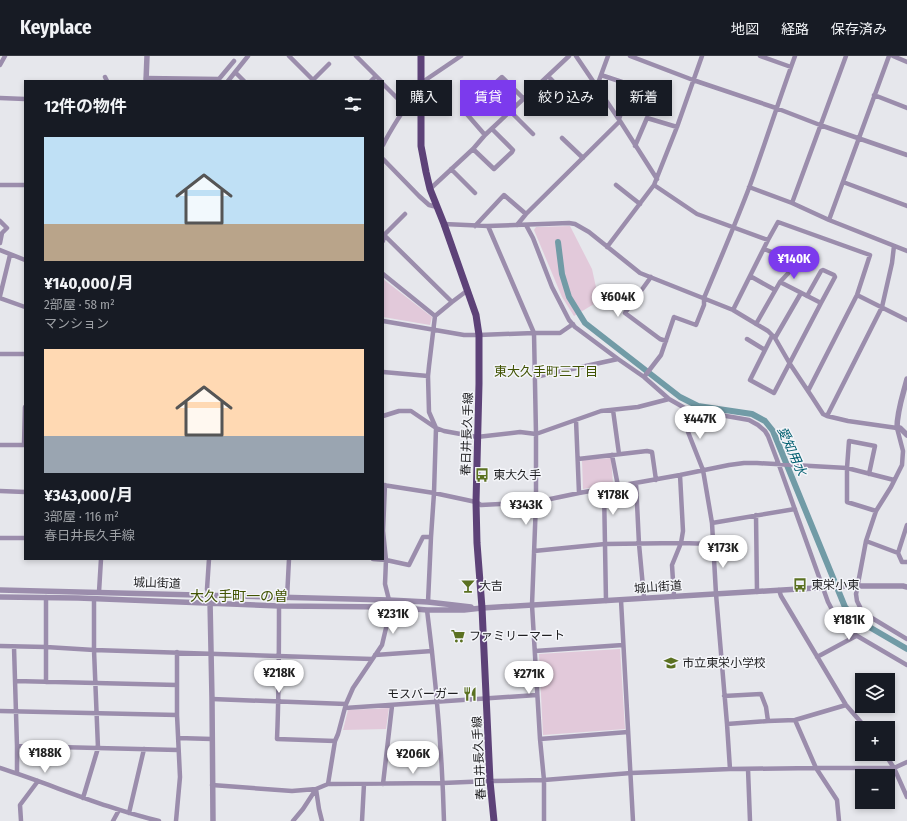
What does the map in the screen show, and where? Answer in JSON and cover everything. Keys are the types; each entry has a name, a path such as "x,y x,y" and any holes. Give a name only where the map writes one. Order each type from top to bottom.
{"main road":[{"name":"春日井長久手線","path":"421,56 421,80"},
{"name":"春日井長久手線","path":"421,116 421,146 430,189 468,290 476,315 479,335 480,349 476,502 477,543 482,608 490,781 494,821"}],"street":[{"path":"0,65 5,56"},
{"path":"147,56 146,79 219,79 233,59 240,65"},
{"path":"229,80 248,56"},
{"path":"289,56 312,79 329,64"},
{"path":"356,56 379,80"},
{"path":"425,80 460,56"},
{"path":"544,80 569,56"},
{"path":"576,56 593,80"},
{"path":"599,80 608,56"},
{"path":"630,56 907,155"},
{"path":"607,247 657,180 694,80 701,56"},
{"path":"760,56 791,67"},
{"path":"644,377 661,355 674,317 696,325 704,305 704,298 734,228 796,56"},
{"path":"792,203 846,56"},
{"path":"829,220 889,56"},
{"path":"892,56 907,62"},
{"path":"235,72 243,80"},
{"path":"517,225 526,214 619,120 631,85 601,75"},
{"path":"372,80 376,76"},
{"path":"548,76 552,80"},
{"path":"384,85 396,97"},
{"path":"516,90 524,98 516,105"},
{"path":"874,95 907,108"},
{"path":"0,98 24,98"},
{"path":"608,103 657,180"},
{"path":"384,143 400,116"},
{"path":"469,116 486,135"},
{"path":"430,189 473,149 505,116"},
{"path":"513,116 533,134"},
{"path":"636,146 647,118 677,127"},
{"path":"473,149 494,169 512,152 513,150 492,129"},
{"path":"562,138 583,158"},
{"path":"384,160 429,205 437,207"},
{"path":"451,169 475,193"},
{"path":"843,182 907,206"},
{"path":"0,185 24,185"},
{"path":"616,185 640,204"},
{"path":"654,185 697,214 768,240"},
{"path":"749,187 792,203 829,220 907,251"},
{"path":"474,226 504,195 526,214"},
{"path":"405,214 384,234 452,302"},
{"path":"0,221 6,228 2,233 0,243"},
{"path":"733,310 778,222 870,255 857,295 808,391"},
{"path":"444,224 474,226 576,224 590,232 640,273 733,310 768,331 774,337 823,414 848,421 900,428 907,435"},
{"path":"526,225 533,238 552,287 569,320 590,339 644,377 669,398 690,411 749,420 765,431 781,465 795,510 825,587 828,602 839,623 856,636 907,665"},
{"path":"488,226 534,333 536,502 532,605 544,780 544,821"},
{"path":"827,416 882,306 892,263 894,246"},
{"path":"756,324 780,282 794,267 795,262 764,249"},
{"path":"0,250 24,260"},
{"path":"10,255 0,297 24,307"},
{"path":"801,293 765,350 750,380 774,393 834,275 823,270 820,271 807,296"},
{"path":"384,275 435,316"},
{"path":"750,276 775,290"},
{"path":"651,277 625,313 660,339 666,341"},
{"path":"780,282 821,303"},
{"path":"428,602 436,428 429,412 428,376 435,316 468,290"},
{"path":"857,295 882,306 907,320"},
{"path":"384,321 464,335 560,333 573,324"},
{"path":"747,339 765,350"},
{"path":"0,354 24,354"},
{"path":"535,377 618,360"},
{"path":"384,372 428,376"},
{"path":"907,379 905,393 897,417 897,428 903,451 902,465 891,487 876,511 866,541 856,594 857,602 867,615 907,639"},
{"path":"384,416 399,410 411,410 436,428 444,431 477,437 520,432 536,434 601,411 638,407 669,398"},
{"path":"614,410 619,454"},
{"path":"690,411 688,432 703,470 712,523 730,769"},
{"path":"576,420 579,493"},
{"path":"869,474 875,446 850,441 847,468 847,502 876,511"},
{"path":"0,445 24,445"},
{"path":"578,459 647,451 652,452 656,480"},
{"path":"612,455 618,486"},
{"path":"384,485 434,493 481,504 536,502 744,463 847,468 894,480"},
{"path":"674,597 672,565 681,543 683,531 680,475"},
{"path":"636,483 639,544 644,598"},
{"path":"604,489 606,601"},
{"path":"0,491 24,492"},
{"path":"712,523 795,510"},
{"path":"756,516 757,592"},
{"path":"907,525 898,553 902,562 907,562"},
{"path":"386,560 409,565 423,537 431,537"},
{"path":"0,538 24,538"},
{"path":"384,540 386,560 385,584 389,600"},
{"path":"901,540 907,540"},
{"path":"866,541 898,553"},
{"path":"534,551 605,544 714,544"},
{"path":"99,592 101,560"},
{"path":"209,560 207,589 210,596 213,821"},
{"path":"287,598 289,560"},
{"name":"城山街道","path":"0,597 46,597 279,606 391,607 427,610 464,610 825,587 907,587"},
{"name":"城山街道","path":"0,590 389,600 428,602 482,608"},
{"path":"779,590 781,596 846,705 860,721"},
{"path":"46,597 46,682"},
{"path":"83,798 98,748 94,650 94,599"},
{"path":"621,600 633,821"},
{"path":"279,606 280,656 277,739 335,741"},
{"path":"328,784 335,741 346,706 353,688 382,645 391,607"},
{"path":"427,610 437,702 443,783 444,821"},
{"path":"817,657 856,636"},
{"path":"535,651 623,645"},
{"path":"0,646 280,656 373,657 432,651"},
{"path":"14,647 17,746 16,773"},
{"path":"176,821 180,777 177,715 177,652"},
{"path":"15,681 177,686"},
{"path":"724,696 761,694 766,707 768,721"},
{"path":"212,699 346,706 392,706 537,695"},
{"path":"727,724 795,720 846,705"},
{"path":"383,784 392,706"},
{"path":"0,711 177,715"},
{"path":"795,720 816,768 837,800 839,821"},
{"path":"540,738 628,732"},
{"path":"178,738 212,739"},
{"path":"17,746 178,750"},
{"path":"128,813 144,748"},
{"path":"890,761 907,796"},
{"path":"212,785 292,791 316,789 328,784 544,780 630,773 730,769 894,768 907,762"},
{"path":"0,768 83,798 158,821"},
{"path":"748,769 750,821"},
{"path":"21,821 20,805 38,781"},
{"path":"362,821 364,784"},
{"path":"293,821 316,789"},
{"path":"316,789 322,821"},
{"path":"113,821 119,810"}],"shaded area":[{"path":"570,226 592,269 599,301 574,316 562,297 534,230 536,227"},
{"path":"384,280 432,317 430,325 384,317"},
{"path":"611,458 613,484 583,489 582,460"},
{"path":"620,649 625,729 543,735 539,654"},
{"path":"389,708 386,729 343,730 348,710"}],"waterway":[{"name":"愛知用水","path":"558,242 562,274 569,297 585,323 680,397 698,406 752,414 765,421 773,431 845,607 859,621 907,649"}],"place":[{"name":"東大久手","path":"482,475"},
{"name":"東栄小東","path":"800,585"},
{"name":"大吉","path":"468,586"},
{"name":"ファミリーマート","path":"458,636"},
{"name":"市立東栄小学校","path":"671,663"},
{"name":"モスバーガー","path":"470,694"}],"district":[{"name":"東大久手町三丁目","path":"546,371"},
{"name":"大久手町一の曽","path":"239,596"}]}
